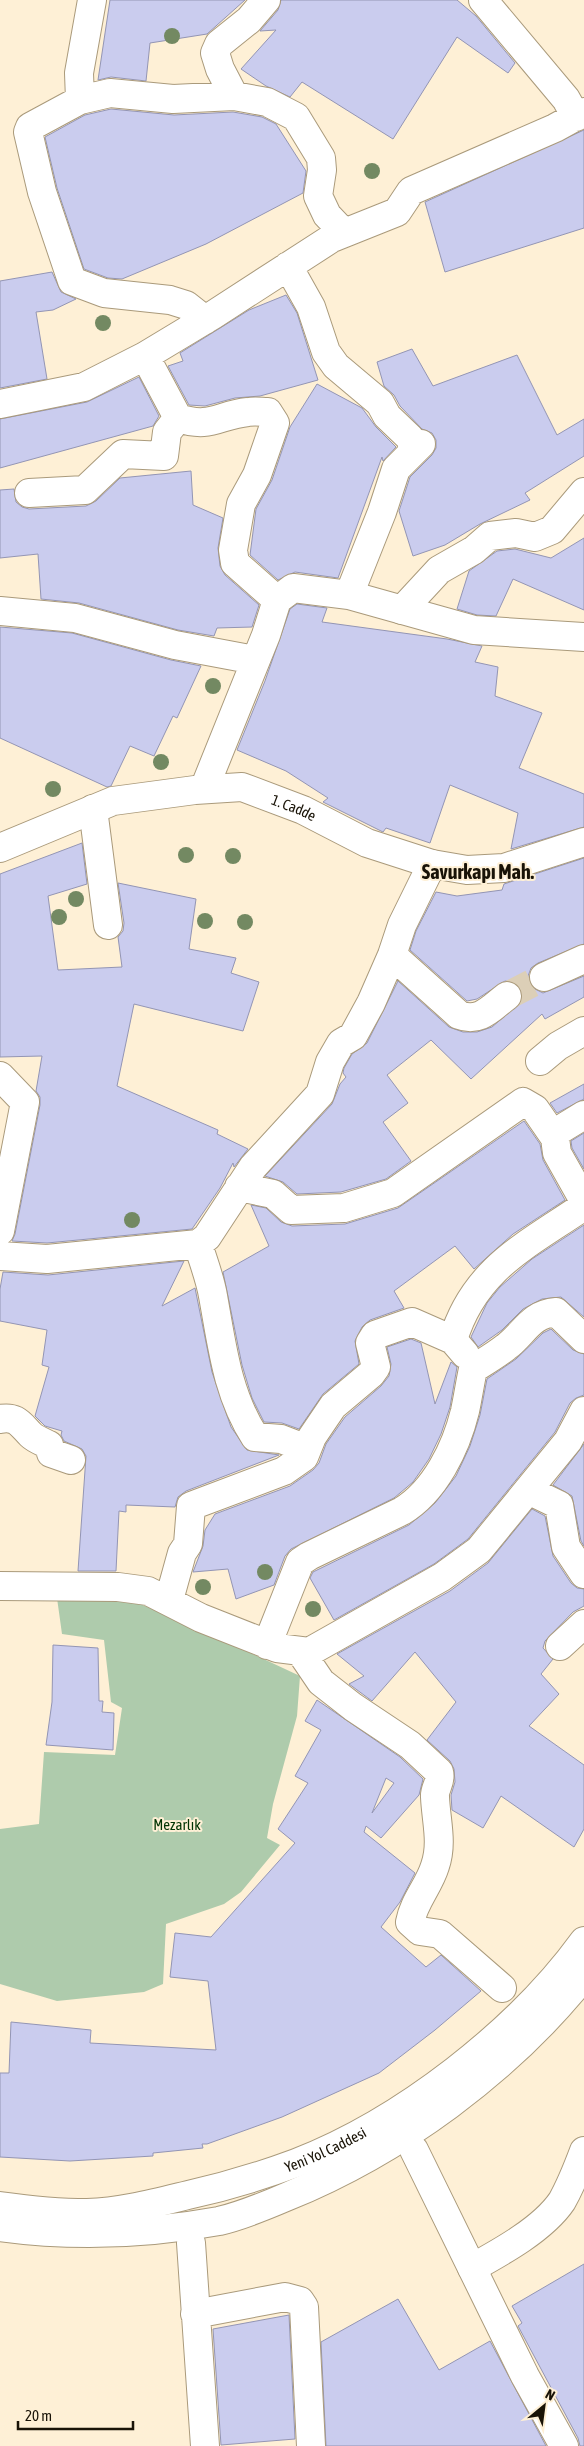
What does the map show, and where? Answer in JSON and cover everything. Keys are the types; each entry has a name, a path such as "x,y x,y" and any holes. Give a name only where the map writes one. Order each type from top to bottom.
{"street":[{"path":"80,100 79,73 92,0"},
{"path":"234,96 220,69 215,53 218,44 249,20 266,0"},
{"path":"0,404 84,387 145,356 205,320 332,238 397,212 410,191 580,115 483,0"},
{"path":"205,320 186,305 170,300 104,293 72,281 42,192 28,132 30,127 80,100 110,93 173,99 234,96 268,102 296,117 321,158 322,170 318,196 327,215 344,233"},
{"path":"288,266 311,307 326,352 336,366 380,403 388,416 418,447 396,469 382,512 349,595"},
{"path":"145,356 178,418 192,423 206,424 248,412 268,412 275,422 257,475 240,504 233,550 235,563 277,600"},
{"path":"29,493 85,490 123,454 164,456 167,432 178,418"},
{"path":"402,610 439,570 474,550 490,536 516,533 535,537 552,530 584,492"},
{"path":"204,789 266,635 277,600 293,588 349,595 474,630 584,637"},
{"path":"0,611 76,618 175,645 255,660"},
{"name":"1. Cadde","path":"0,848 113,802 204,789 242,786 303,810 367,843 432,864 467,870 504,868 584,842"},
{"path":"93,809 108,925"},
{"path":"0,1256 47,1259 198,1244 207,1237 266,1150 320,1094 330,1062 342,1043 353,1036 371,1003 392,955 402,925 432,864"},
{"path":"392,955 459,1015 477,1018 507,996"},
{"path":"544,977 584,959"},
{"path":"540,1061 558,1046 584,1032"},
{"path":"0,1076 25,1102 0,1231"},
{"path":"240,1187 273,1194 291,1210 344,1208 393,1194 524,1102 535,1109 553,1134 557,1153 584,1201"},
{"path":"553,1134 584,1115"},
{"path":"453,1340 474,1293 501,1263 584,1206"},
{"path":"198,1244 213,1294 217,1329 231,1390 246,1423 255,1437 281,1439 307,1449"},
{"path":"473,1369 508,1346 526,1326 544,1313 556,1312 584,1339"},
{"path":"168,1600 182,1553 188,1544 191,1506 284,1471 304,1457 312,1437 333,1406 372,1374 376,1367 370,1343 374,1335 412,1322 453,1340 456,1346 469,1357 473,1369 464,1412 450,1453 426,1491 415,1504 300,1562 268,1645"},
{"path":"0,1586 118,1587 148,1591 201,1618 268,1645 309,1652 442,1576 479,1550 568,1440 584,1411"},
{"path":"0,1419 11,1417 22,1423 32,1436 49,1445 51,1453 71,1460"},
{"path":"528,1490 559,1505 566,1547 584,1574"},
{"path":"560,1646 584,1624"},
{"path":"300,1651 320,1682 353,1707 410,1745 439,1772 441,1778 434,1794 440,1830 435,1866 412,1910 410,1922 420,1931 440,1934 502,1988"},
{"name":"Yeni Yol Caddesi","path":"0,2206 88,2213 136,2207 235,2183 314,2155 377,2123 424,2092 498,2036 548,1986 584,1941"},
{"name":"Yeni Yol Caddesi","path":"0,2227 136,2232 220,2220 330,2179 402,2135 497,2068 554,2012 584,1976"},
{"path":"414,2150 525,2376 564,2446"},
{"path":"472,2268 507,2248 549,2216 562,2200 584,2151"},
{"path":"191,2243 205,2446"},
{"path":"195,2314 285,2296 300,2301 304,2307 310,2446"}],"green space":[{"name":"Mezarlık","path":"57,1598 138,1603 300,1676 297,1716 273,1804 267,1838 280,1845 241,1892 224,1904 166,1924 163,1984 144,1992 57,2001 0,1984 0,1829 39,1824 44,1752 115,1755 122,1708 111,1702 104,1640 62,1634"}],"building":[{"path":"110,0 245,0 207,34 150,43 146,81 111,77 98,80"},
{"path":"281,0 457,0 476,16 515,63 508,73 457,37 393,139 302,82 290,97 266,86 241,69 276,30 260,31 278,10"},
{"path":"111,109 174,115 233,112 262,117 276,124 306,171 303,193 206,244 122,279 108,278 84,269 57,188 45,137 85,115"},
{"path":"584,130 584,228 445,272 425,202"},
{"path":"52,272 61,292 76,299 53,310 36,312 47,379 0,388 0,281"},
{"path":"286,295 297,313 318,380 260,396 235,398 205,406 189,405 168,366 183,361 180,353 249,310"},
{"path":"412,349 433,386 517,355 557,435 584,419 584,456 525,493 530,500 480,524 445,545 413,556 399,511 410,477 432,455 436,448 436,440 432,433 422,429 400,406 394,395 384,386 377,362"},
{"path":"139,377 159,416 153,426 0,468 0,419 87,402"},
{"path":"317,384 362,408 376,427 396,447 383,461 382,457 338,578 295,572 278,580 250,555 256,509 272,480 290,427"},
{"path":"191,471 193,505 223,518 218,548 220,566 225,575 259,605 252,627 217,628 214,636 178,630 79,603 41,599 38,554 0,558 0,490 14,489 16,502 22,507 29,509 86,506 96,501 120,478"},
{"path":"584,538 584,610 513,579 496,616 477,615 457,609 469,571 497,551 515,549 551,558"},
{"path":"297,604 327,608 322,622 447,639 482,646 475,662 498,667 495,696 542,713 519,768 584,794 584,827 511,849 518,813 450,785 430,843 386,828 383,832 323,802 328,798 286,771 237,750 265,681 290,609"},
{"path":"0,627 72,633 171,660 201,666 177,718 173,716 154,756 130,746 111,786 107,787 0,738"},
{"path":"82,843 87,884 48,896 58,970 122,967 118,937 123,931 124,923 118,883 196,899 189,949 236,958 231,973 259,982 243,1031 134,1004 117,1086 218,1130 217,1134 248,1149 234,1167 233,1163 220,1188 192,1229 47,1243 12,1241 15,1234 40,1105 40,1097 36,1091 42,1056 0,1057 0,874"},
{"path":"584,858 584,944 538,963 531,968 528,976 530,983 535,989 543,993 584,976 584,997 545,1019 542,1014 471,1079 431,1040 387,1075 408,1103 383,1122 411,1161 386,1179 341,1192 297,1194 283,1182 265,1176 332,1104 340,1084 346,1077 343,1073 344,1068 352,1054 367,1043 398,981 449,1027 463,1032 477,1032 492,1027 521,1002 522,994 520,987 513,982 505,981 477,999 467,1001 410,950 416,931 436,892 457,896 502,890 504,884"},
{"path":"584,1084 584,1099 557,1113 550,1103"},
{"path":"524,1121 540,1144 543,1160 565,1200 513,1234 474,1269 455,1246 394,1291 404,1308 370,1320 362,1327 355,1341 359,1364 323,1394 299,1429 282,1423 264,1422 252,1398 242,1365 223,1272 269,1246 251,1205 266,1208 281,1222 292,1226 345,1224 398,1208"},
{"path":"584,1133 584,1169 572,1148 571,1141"},
{"path":"584,1225 584,1317 561,1297 542,1299 523,1309 502,1330 478,1347 471,1337 487,1303 500,1287 532,1259"},
{"path":"184,1261 162,1306 195,1288 212,1372 231,1427 247,1450 279,1455 186,1491 178,1497 175,1507 126,1505 126,1512 119,1511 116,1571 78,1571 86,1456 82,1449 64,1441 61,1435 62,1431 45,1426 35,1416 49,1367 42,1365 47,1330 0,1321 0,1289 3,1272 48,1275"},
{"path":"551,1329 573,1350 584,1354 584,1395 570,1403 555,1432 468,1539 434,1564 334,1620 310,1578 313,1572 409,1525 435,1503 456,1476 470,1446 480,1415 487,1379 516,1359 543,1333"},
{"path":"411,1339 421,1343 435,1404 451,1362 457,1367 450,1407 441,1434 429,1459 413,1482 394,1498 291,1549 285,1556 274,1585 236,1599 228,1569 193,1572 203,1546 205,1530 215,1514 290,1486 313,1470 319,1463 326,1444 345,1417 381,1386 389,1376 391,1364 387,1347"},
{"path":"584,1444 584,1546 581,1541 572,1496 553,1485"},
{"path":"532,1509 545,1516 553,1556 571,1583 577,1588 584,1589 584,1606 573,1612 545,1641 543,1648 553,1659 541,1674 559,1694 529,1726 584,1765 584,1829 574,1847 501,1796 483,1828 452,1810 451,1795 455,1782 454,1769 450,1761 427,1740 456,1702 415,1652 372,1701 349,1684 364,1676 337,1654 450,1591 488,1563"},
{"path":"53,1645 98,1648 99,1701 103,1701 102,1712 114,1713 113,1750 46,1745 52,1702"},
{"path":"317,1700 400,1757 423,1779 419,1795 381,1838 366,1826 364,1832 415,1873 400,1902 381,1927 426,1967 441,1955 481,1991 435,2030 379,2073 282,2117 207,2144 202,2144 203,2148 153,2153 153,2156 70,2161 0,2157 0,2073 9,2073 11,2022 91,2030 90,2043 216,2050 208,1981 170,1977 175,1933 211,1937 295,1843 278,1829 308,1783 295,1776 321,1730 305,1721","holes":["386,1778 394,1783 372,1813"]},
{"path":"584,2264 584,2446 580,2446 578,2438 518,2326 522,2323 512,2306"},
{"path":"398,2299 439,2370 490,2341 546,2446 326,2446 321,2342"},
{"path":"289,2315 295,2439 221,2445 213,2329"}],"tunnel":[{"path":"507,996 544,977"}],"district":[{"name":"Savurkapı Mah.","path":"478,871"}]}
